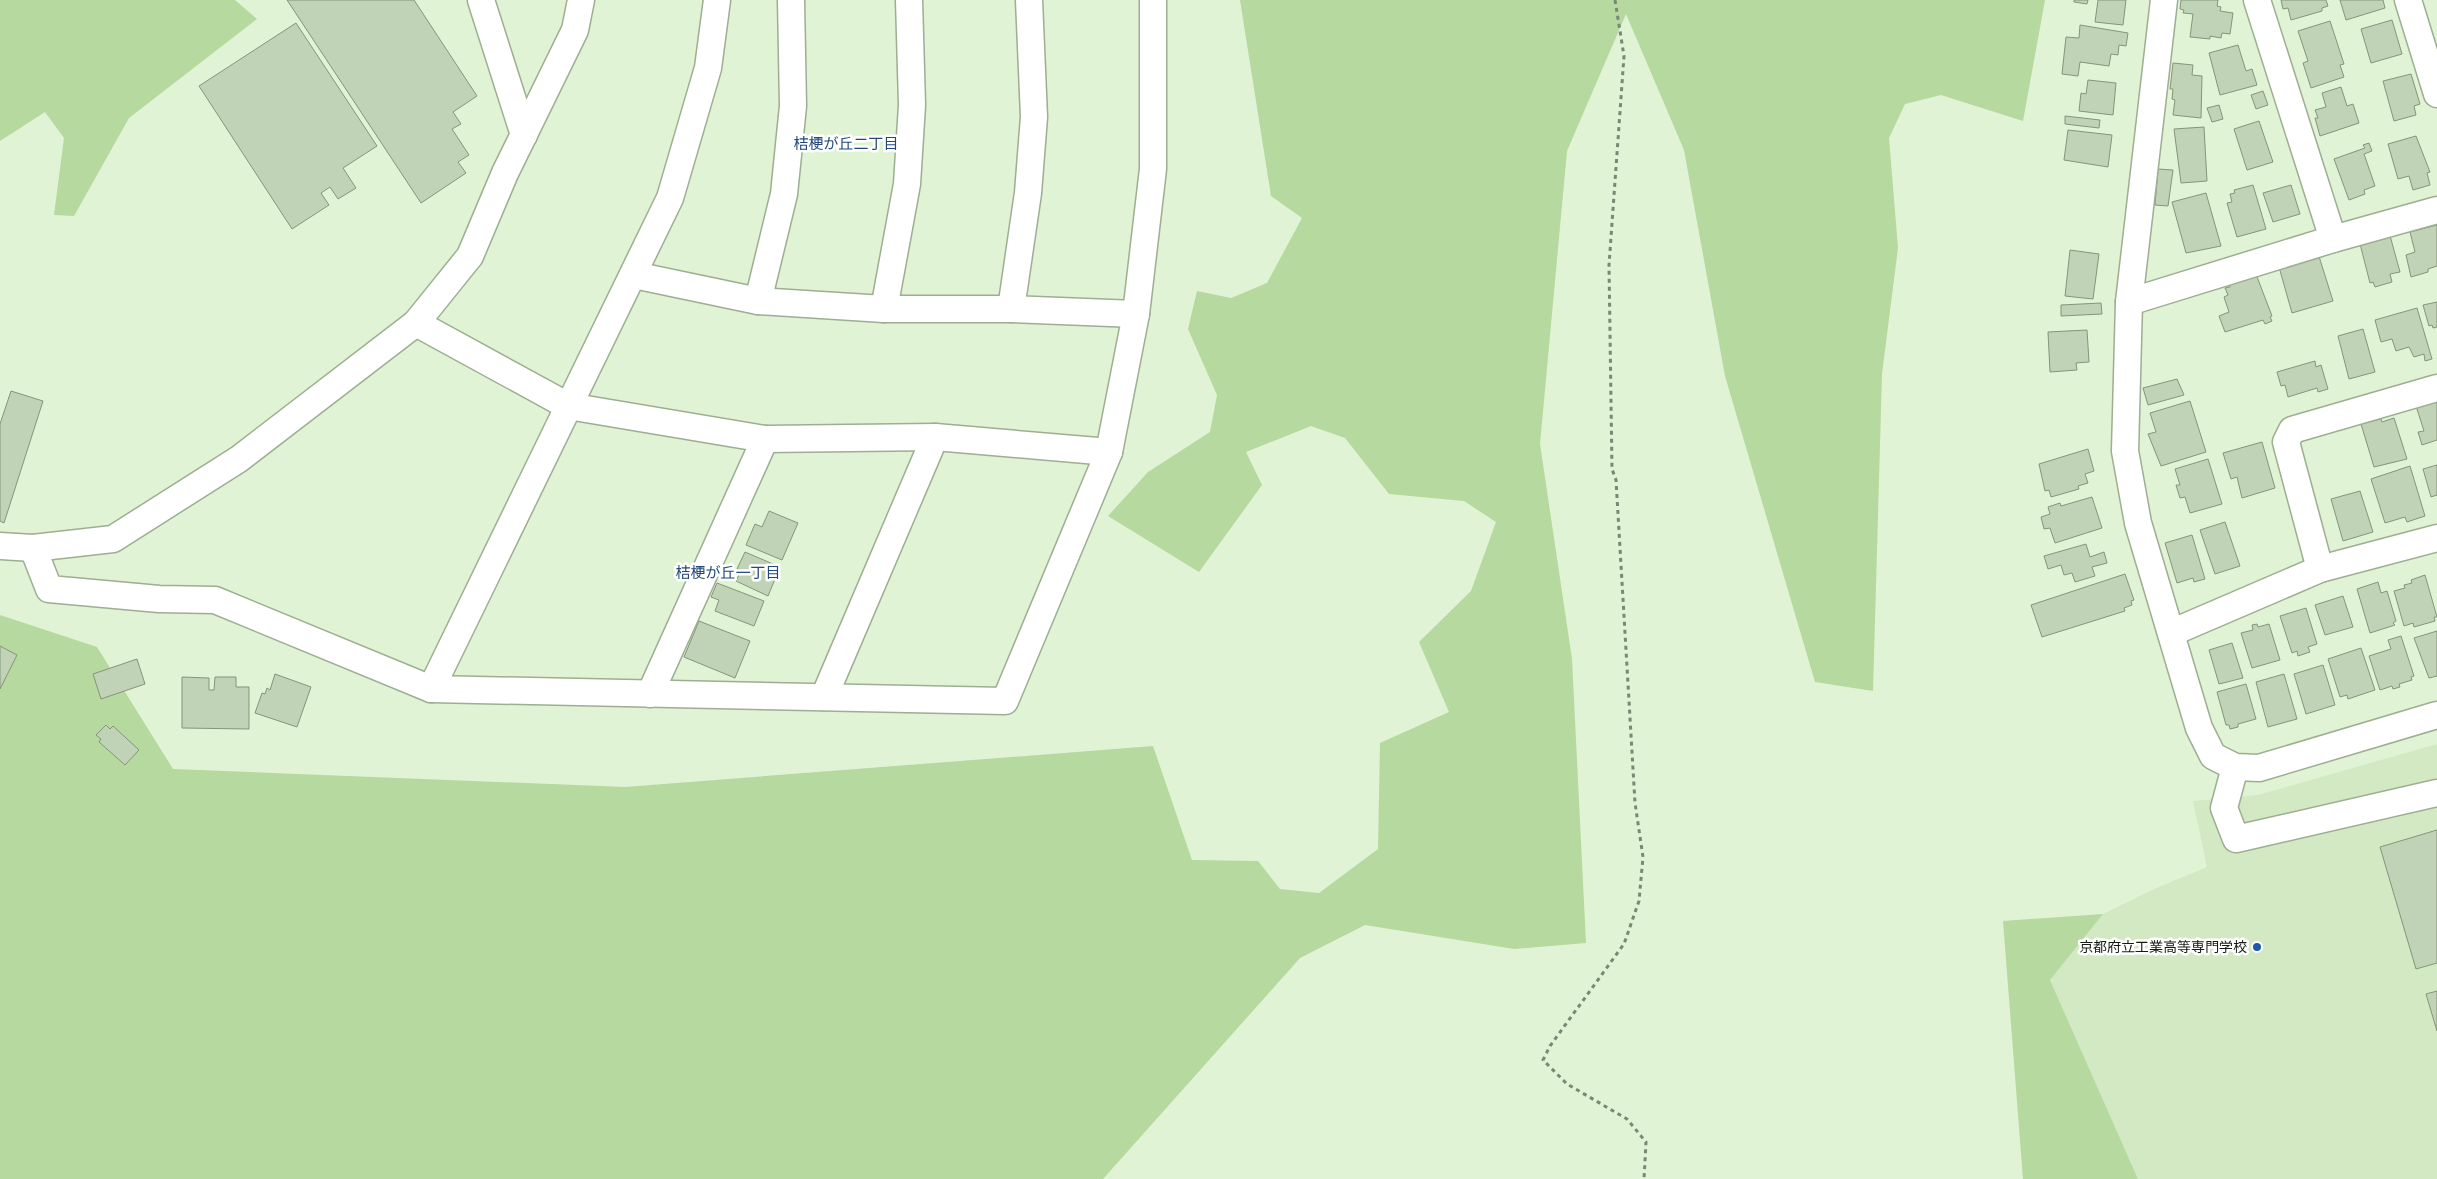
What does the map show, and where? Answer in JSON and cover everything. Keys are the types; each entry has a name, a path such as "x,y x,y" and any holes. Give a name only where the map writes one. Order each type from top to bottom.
{"street":[{"path":"481,0 524,134"},
{"path":"0,546 33,548 113,539 239,459 416,323 470,256 505,173 575,30 581,0"},
{"path":"431,690 670,198 687,146 708,68 717,0"},
{"path":"758,301 784,194 793,106 791,0"},
{"path":"884,308 907,184 912,105 909,0"},
{"path":"1011,309 1028,193 1034,117 1029,0"},
{"path":"33,548 49,589 159,599 216,600 431,690 1004,701 1109,452 1136,314 1153,169 1153,0"},
{"path":"2164,0 2129,302 2125,451 2138,523 2199,728 2213,756 2235,767 2259,768 2437,715"},
{"path":"2257,0 2333,239"},
{"path":"2408,0 2437,94"},
{"path":"2129,302 2333,239 2437,210"},
{"path":"634,275 758,301 884,308 1011,309 1136,314"},
{"path":"416,323 568,406 765,439 935,437 1109,452"},
{"path":"2320,569 2286,442 2292,430 2437,388"},
{"path":"824,697 935,437"},
{"path":"650,694 765,439"},
{"path":"2171,633 2320,569 2437,538"},
{"path":"2235,767 2224,808 2236,838 2437,793"}],"path":[{"path":"1614,0 1624,56 1610,265 1612,469 1616,480 1635,802 1643,857 1639,901 1624,944 1550,1046 1543,1060 1568,1084 1627,1119 1646,1142 1644,1179"}],"shaded area":[{"path":"0,0 235,0 257,19 129,118 74,216 54,215 64,138 45,112 0,141"},
{"path":"1240,0 2045,0 2023,121 1941,95 1905,104 1889,138 1898,248 1882,374 1873,691 1815,682 1725,376 1684,150 1626,14 1567,151 1540,444 1572,659 1586,943 1514,949 1365,925 1300,958 1103,1179 0,1179 0,615 97,647 173,769 625,787 1153,746 1192,860 1258,861 1280,889 1319,893 1378,849 1380,743 1449,712 1419,642 1471,591 1496,522 1464,501 1389,494 1345,438 1311,426 1246,452 1262,485 1199,572 1108,516 1148,472 1210,432 1217,395 1188,329 1197,291 1231,298 1267,283 1302,218 1271,196"},
{"name":"京都府立工業高等専門学校","path":"2437,744 2437,1179 2138,1179 2050,980 2103,914 2154,889 2207,867 2193,801 2258,795"},
{"path":"2103,914 2050,980 2138,1179 2023,1179 2003,921"}],"building":[{"path":"287,0 414,0 477,96 453,112 461,124 452,129 469,155 458,162 466,173 421,203"},
{"path":"2074,0 2088,0 2087,4 2074,2"},
{"path":"2098,0 2126,0 2123,25 2095,22"},
{"path":"2181,0 2218,0 2217,6 2221,7 2220,11 2233,13 2230,34 2222,33 2221,38 2210,36 2210,39 2190,37 2193,14 2183,13 2184,10 2180,9"},
{"path":"2281,0 2326,0 2328,6 2322,8 2322,11 2291,20 2288,8 2283,9"},
{"path":"2340,0 2383,0 2385,8 2346,20"},
{"path":"2392,20 2402,54 2371,63 2361,29"},
{"path":"2330,21 2344,64 2340,65 2344,77 2311,88 2303,63 2308,61 2298,31"},
{"path":"296,23 377,146 343,168 356,188 338,199 330,187 321,193 329,205 292,229 199,86"},
{"path":"2080,25 2128,33 2126,46 2119,45 2118,55 2111,54 2109,66 2080,62 2078,76 2062,74 2066,37 2079,38"},
{"path":"2238,45 2246,71 2252,69 2257,85 2220,95 2209,53"},
{"path":"2173,63 2193,65 2192,75 2202,76 2201,118 2173,115 2175,100 2172,99 2173,89 2170,89"},
{"path":"2411,74 2420,104 2414,106 2416,115 2394,121 2383,81"},
{"path":"2088,80 2116,83 2113,115 2079,111 2081,93 2086,94"},
{"path":"2341,87 2347,106 2353,104 2359,123 2320,136 2315,118 2318,118 2315,110 2326,107 2322,93"},
{"path":"2263,91 2268,105 2256,109 2251,95"},
{"path":"2219,105 2223,119 2212,122 2207,108"},
{"path":"2065,116 2100,120 2099,128 2065,124"},
{"path":"2259,121 2273,162 2247,170 2234,129"},
{"path":"2204,127 2207,181 2181,183 2174,129"},
{"path":"2068,130 2112,135 2108,167 2064,160"},
{"path":"2416,136 2430,172 2427,173 2430,185 2413,190 2409,176 2398,179 2388,144"},
{"path":"2369,143 2372,151 2364,154 2375,186 2364,190 2365,194 2349,200 2334,159 2365,148 2363,145"},
{"path":"2158,169 2173,170 2168,206 2155,205"},
{"path":"2253,185 2266,229 2237,237 2227,203 2232,202 2230,194 2235,193 2234,190"},
{"path":"2291,185 2300,214 2273,222 2263,193"},
{"path":"2206,193 2221,246 2186,253 2172,202"},
{"path":"2437,225 2437,266 2428,269 2428,272 2411,277 2406,255 2415,252 2410,232"},
{"path":"2389,232 2400,272 2390,274 2392,282 2375,287 2373,282 2370,283 2359,240"},
{"path":"2070,250 2099,254 2093,299 2065,296"},
{"path":"2317,250 2333,301 2292,313 2279,267"},
{"path":"2254,269 2272,316 2270,317 2272,321 2265,324 2263,320 2225,332 2219,316 2229,312 2224,297 2228,295 2225,288 2230,287 2227,280"},
{"path":"2437,302 2437,327 2433,328 2432,325 2429,326 2423,305"},
{"path":"2101,303 2102,314 2061,316 2061,305"},
{"path":"2417,308 2432,359 2425,361 2424,354 2414,357 2409,347 2396,351 2392,339 2381,342 2375,320"},
{"path":"2363,329 2375,372 2349,379 2338,336"},
{"path":"2087,330 2089,362 2076,363 2077,370 2050,372 2048,332"},
{"path":"2315,361 2316,367 2321,365 2328,389 2318,392 2317,388 2288,397 2285,385 2281,386 2277,372"},
{"path":"2177,379 2184,395 2148,405 2143,388"},
{"path":"11,391 43,401 4,523 0,521 0,424"},
{"path":"2437,400 2437,440 2422,445 2418,432 2424,431 2416,406"},
{"path":"2190,401 2206,452 2161,466 2148,434 2156,432 2150,413"},
{"path":"2394,418 2407,459 2374,467 2361,424 2381,419 2382,422"},
{"path":"2262,442 2275,488 2242,498 2237,477 2231,479 2223,453"},
{"path":"2088,449 2094,471 2085,474 2088,483 2078,486 2079,489 2051,497 2049,490 2045,491 2039,464"},
{"path":"2208,459 2222,504 2190,513 2185,497 2180,498 2176,485 2180,485 2175,469"},
{"path":"2437,465 2437,495 2431,497 2423,469"},
{"path":"2410,466 2425,516 2407,522 2405,517 2385,523 2371,479"},
{"path":"2360,491 2373,532 2343,541 2331,499"},
{"path":"2092,497 2102,528 2055,543 2050,528 2044,529 2041,517 2050,514 2048,507 2060,503 2061,506"},
{"path":"769,511 798,523 782,560 746,545 755,524 762,527"},
{"path":"2225,522 2240,566 2215,574 2200,530"},
{"path":"2192,535 2205,579 2194,582 2193,578 2177,583 2165,543"},
{"path":"2086,544 2090,557 2104,552 2107,563 2092,567 2095,576 2075,582 2072,573 2064,575 2061,565 2048,569 2044,556"},
{"path":"745,552 780,567 768,596 736,581 741,570 737,569"},
{"path":"2125,574 2134,600 2131,601 2132,605 2124,608 2125,611 2042,637 2031,605"},
{"path":"2425,575 2437,617 2434,617 2435,621 2414,627 2413,623 2404,626 2394,591 2405,588 2404,585 2412,583 2411,580"},
{"path":"2378,582 2381,593 2387,591 2396,621 2393,623 2395,625 2370,633 2357,589"},
{"path":"717,583 764,601 754,626 715,611 719,600 711,597"},
{"path":"2343,596 2353,627 2325,635 2315,605"},
{"path":"2306,608 2317,644 2308,647 2310,652 2298,656 2297,651 2292,653 2280,616"},
{"path":"699,621 750,641 735,678 684,657"},
{"path":"2257,624 2258,627 2269,624 2280,660 2252,668 2241,633 2253,630 2252,625"},
{"path":"2437,631 2437,676 2429,678 2414,638"},
{"path":"2401,636 2414,676 2411,677 2412,680 2399,684 2400,687 2393,689 2392,686 2380,690 2369,656 2391,649 2388,640"},
{"path":"2232,643 2243,678 2219,684 2209,650"},
{"path":"0,646 17,655 0,689"},
{"path":"2361,648 2375,690 2348,699 2347,695 2340,697 2328,659"},
{"path":"137,659 145,684 101,699 93,674"},
{"path":"2323,665 2335,705 2306,714 2294,674"},
{"path":"275,674 311,687 297,727 255,713 262,693 265,694 267,688 270,690"},
{"path":"2284,674 2297,719 2268,727 2256,682"},
{"path":"182,677 209,678 209,690 214,690 215,677 236,677 236,687 249,687 249,729 182,728"},
{"path":"2246,684 2256,719 2238,724 2238,727 2230,729 2229,725 2226,725 2217,692"},
{"path":"106,725 110,729 113,726 139,750 125,765 99,742 101,739 96,735"},
{"path":"2437,830 2437,963 2416,969 2380,847"},
{"path":"2437,991 2437,1031 2426,994"}],"place":[{"name":"京都府立工業高等専門学校","path":"2257,947"}],"district":[{"name":"桔梗が丘二丁目","path":"846,144"},
{"name":"桔梗が丘一丁目","path":"728,573"}]}
